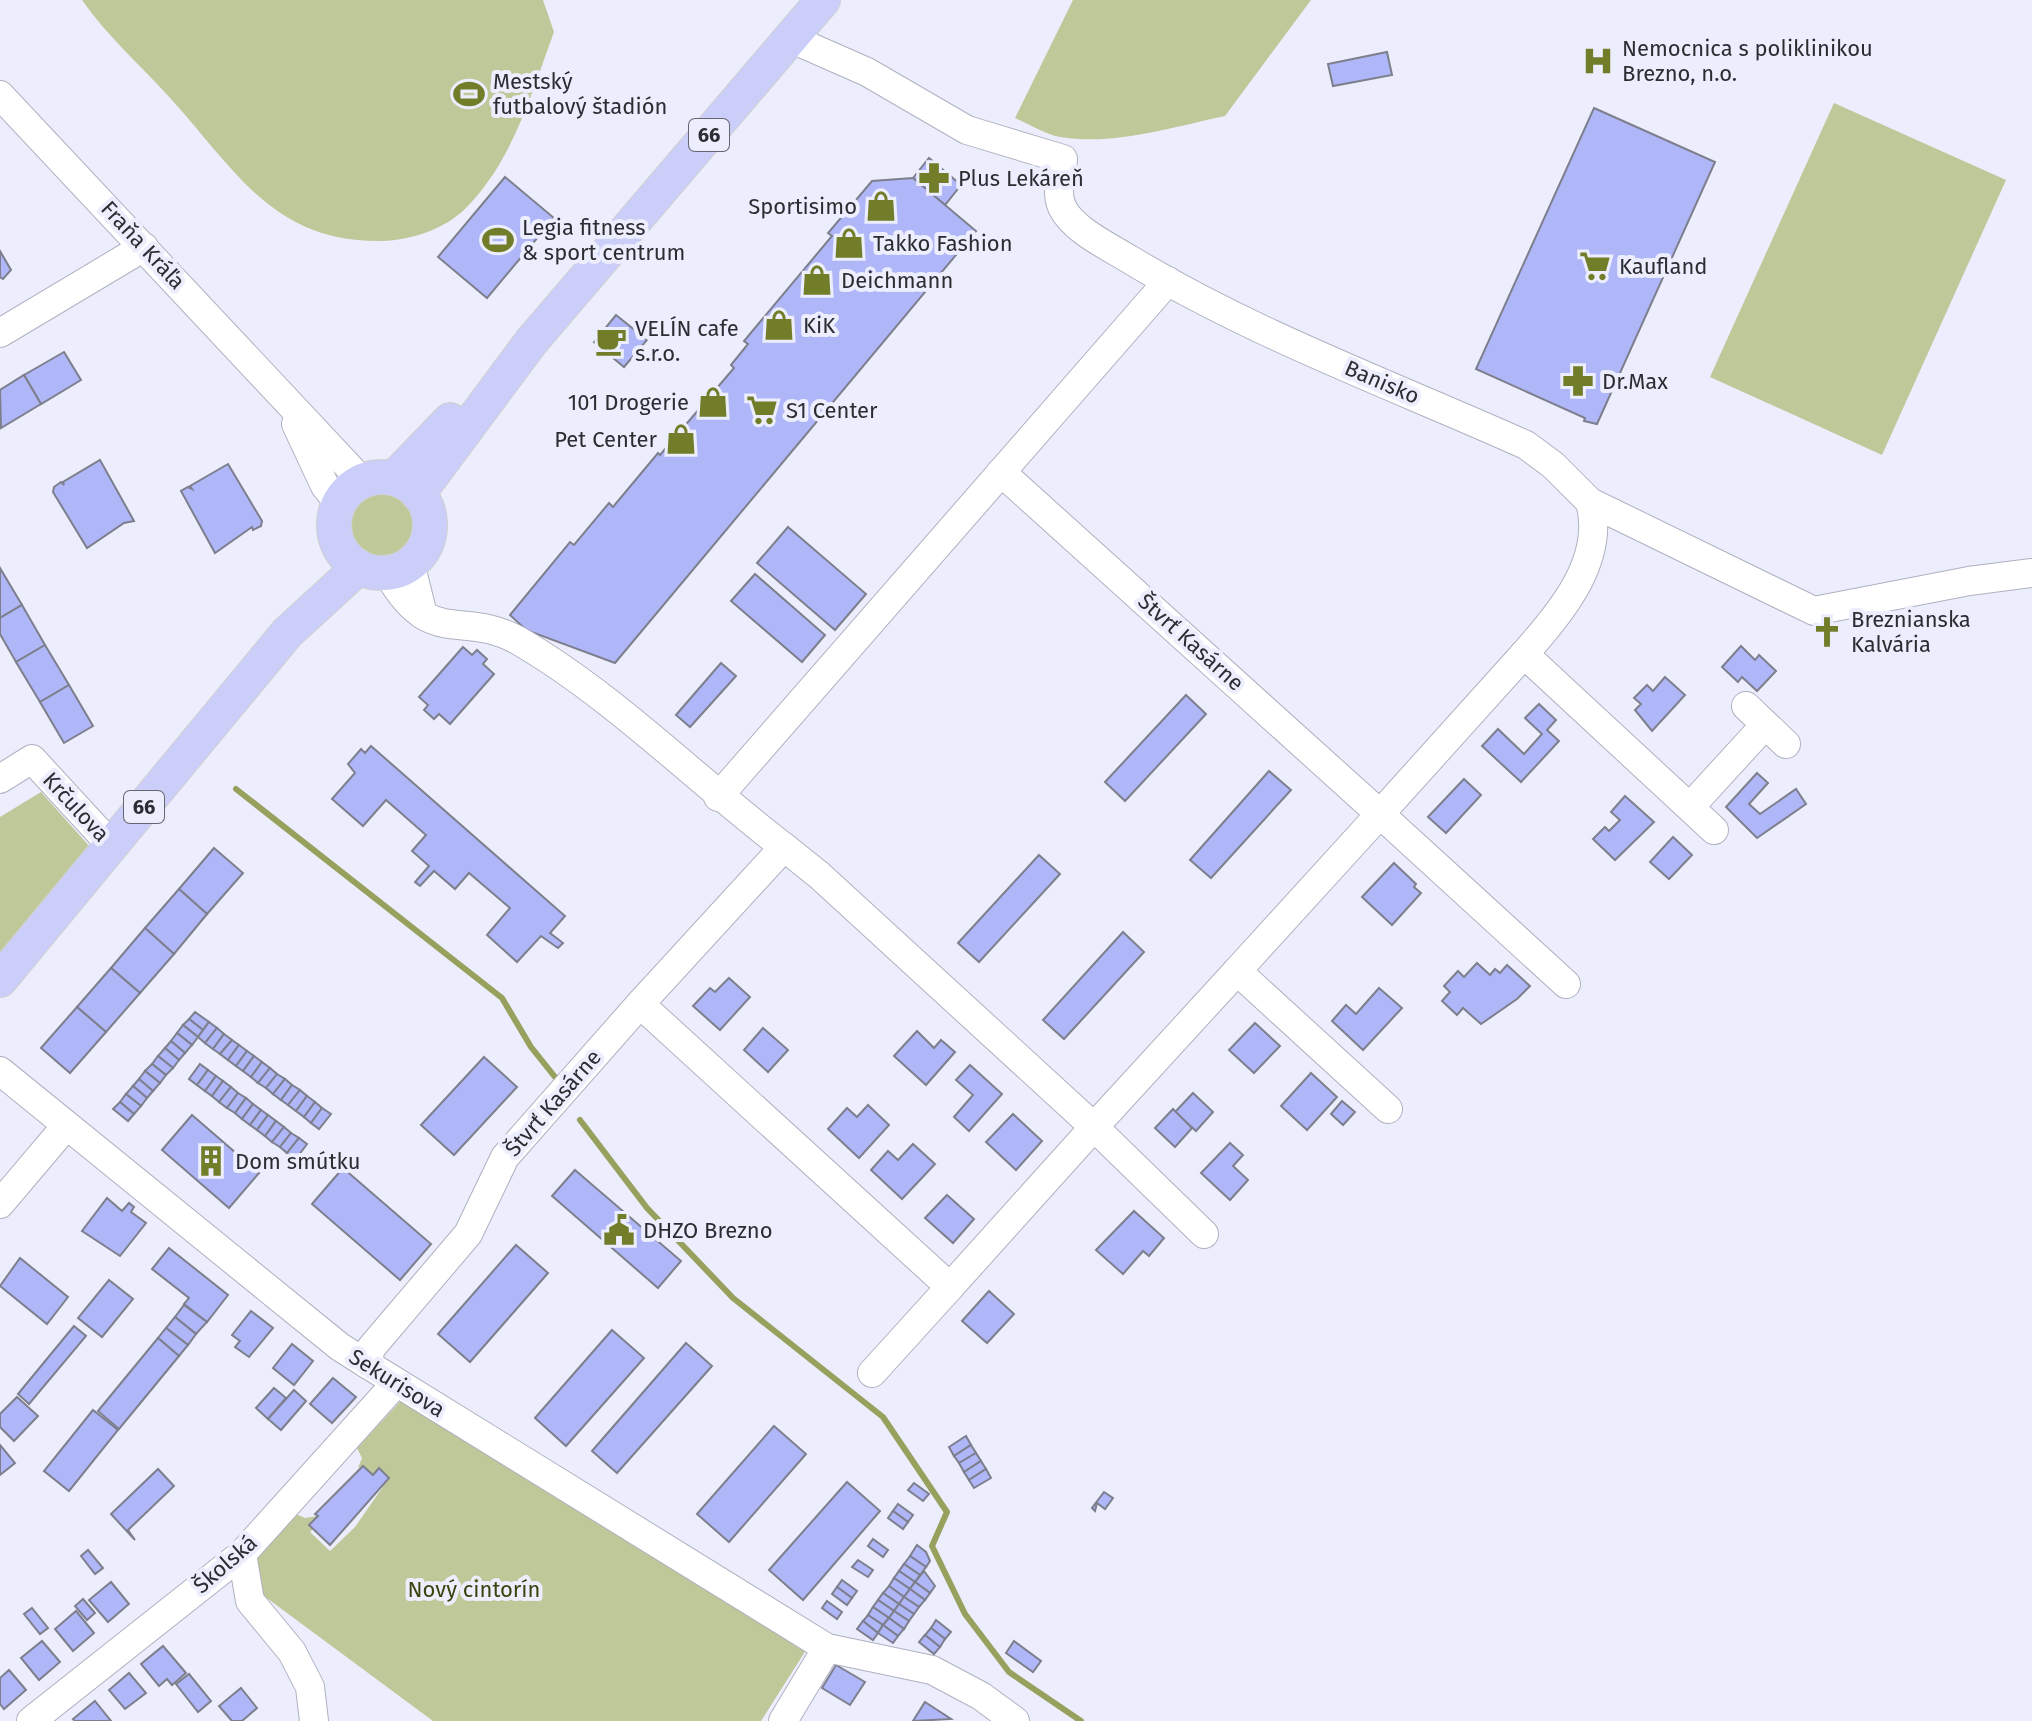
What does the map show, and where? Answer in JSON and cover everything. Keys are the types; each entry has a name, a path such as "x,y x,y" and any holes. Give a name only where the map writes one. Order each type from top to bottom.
{"main road":[{"name":"66","path":"0,980 287,633 315,580 425,545 429,531 428,512 378,489 531,342 823,0"},
{"path":"374,562 334,527 378,489"}],"street":[{"name":"Banisko","path":"792,39 867,72 967,130 1063,159 1058,188 1062,207 1088,232 1168,281 1269,335 1526,445 1553,465 1590,502 1814,611 1969,581 2032,573"},
{"name":"Fraňa Kráľa","path":"0,95 283,398 378,489"},
{"path":"0,333 144,247"},
{"path":"718,797 1168,281"},
{"name":"Štvrť Kasárne","path":"1001,472 1566,984"},
{"path":"872,1373 1563,611 1591,549 1593,515 1590,502"},
{"path":"374,562 407,603 434,623 498,632 530,648 601,699 718,797 819,875 1094,1127 1204,1234"},
{"path":"1524,654 1714,830"},
{"path":"1690,807 1755,716 1786,744"},
{"name":"Krčulova","path":"0,779 32,759 112,846"},
{"name":"Štvrť Kasárne","path":"367,1364 371,1348 468,1234 505,1157 784,847"},
{"path":"1237,971 1388,1109"},
{"path":"640,1004 950,1287"},
{"name":"Sekurisova","path":"0,1071 340,1347 396,1383 827,1648 932,1670 981,1696 1015,1721"},
{"path":"0,1204 66,1126"},
{"name":"Školská","path":"31,1721 242,1554 396,1383"},
{"path":"242,1554 250,1601 292,1652 310,1687 314,1721"},
{"path":"783,1721 827,1648"}],"green space":[{"name":"Mestský futbalový štadión","path":"82,0 543,0 554,32 519,126 482,190 465,209 437,228 404,239 382,241 345,238 313,230 285,216 260,198"},
{"path":"1073,0 1311,0 1225,116 1143,134 1080,139 1054,136 1015,118"},
{"path":"1834,103 2006,180 1882,455 1710,377"},
{"path":"383,492 408,502 418,527 408,552 383,562 358,552 348,527 358,502"},
{"path":"41,792 91,848 0,954 0,817"},
{"name":"Nový cintorín","path":"409,1392 808,1647 761,1721 433,1721 260,1593 257,1556 296,1514 305,1518 318,1516 309,1525 313,1529 310,1532 330,1551 355,1527 389,1478 379,1468 373,1475 363,1466 358,1468 362,1458 357,1448"}],"building":[{"path":"1387,52 1392,75 1333,86 1328,64"},
{"path":"1594,108 1715,162 1597,424 1584,421 1585,418 1476,369"},
{"path":"929,158 961,185 945,205 913,178"},
{"path":"505,177 554,218 487,298 438,257"},
{"name":"S1 Center","path":"913,178 976,231 615,663 526,630 510,615 570,542 574,545 609,503 613,507 734,368 731,365 748,344 744,341 832,236 828,233 872,181"},
{"path":"0,251 11,270 3,279 0,277"},
{"path":"616,315 647,340 624,367 594,342"},
{"path":"64,352 81,380 41,404 24,375"},
{"path":"24,375 41,404 1,428 0,390"},
{"path":"100,460 134,521 124,523 87,548 53,492 61,482 64,485 63,482"},
{"path":"228,464 262,521 261,526 253,530 252,527 215,553 181,491 188,487 192,489 190,486"},
{"path":"788,527 866,594 835,630 757,563"},
{"path":"0,568 22,605 0,618"},
{"path":"755,574 825,635 802,662 731,601"},
{"path":"22,605 45,645 16,662 0,634 0,618"},
{"path":"45,645 69,685 40,702 16,662"},
{"path":"1741,646 1755,660 1759,655 1776,671 1757,691 1742,677 1738,682 1722,667"},
{"path":"463,647 472,655 477,650 487,659 483,664 494,674 450,724 439,714 434,719 424,710 428,705 419,697"},
{"path":"721,663 736,676 690,727 676,715"},
{"path":"1665,677 1685,695 1652,731 1635,710 1641,704 1634,698 1647,685 1653,691"},
{"path":"69,685 93,726 64,743 40,702"},
{"path":"1186,695 1206,714 1125,801 1105,782"},
{"path":"1539,704 1556,720 1547,730 1559,741 1521,782 1482,746 1498,729 1524,754 1542,734 1525,718"},
{"path":"371,746 565,916 550,933 563,943 558,948 541,936 517,962 487,935 510,908 469,873 455,889 434,871 420,886 415,882 429,866 412,851 426,835 386,800 363,826 332,799 355,773 348,764 361,749 365,753"},
{"path":"1269,771 1291,790 1211,878 1190,860"},
{"path":"1757,773 1768,783 1749,804 1760,814 1796,789 1806,804 1757,838 1726,807"},
{"path":"1464,779 1481,795 1446,833 1428,817"},
{"path":"1625,796 1654,822 1615,860 1593,839 1605,827 1609,831 1620,820 1611,812"},
{"path":"1673,837 1692,855 1669,879 1650,862"},
{"path":"214,848 243,873 207,914 179,889"},
{"path":"1039,855 1060,874 979,962 958,943"},
{"path":"1394,863 1421,893 1392,925 1362,897"},
{"path":"179,889 207,914 174,954 145,928"},
{"path":"145,928 174,954 140,993 111,968"},
{"path":"1123,932 1144,952 1064,1039 1043,1020"},
{"path":"1477,963 1490,975 1495,969 1500,973 1507,965 1530,986 1481,1024 1463,1008 1457,1015 1442,1001 1450,992 1444,986 1458,971 1464,977"},
{"path":"111,968 140,993 106,1032 77,1007"},
{"path":"729,978 750,997 720,1030 693,1006 710,988 715,992"},
{"path":"1379,988 1402,1008 1363,1050 1332,1021 1346,1005 1356,1014"},
{"path":"77,1007 106,1032 70,1073 41,1048"},
{"path":"195,1012 209,1022 203,1030 189,1019"},
{"path":"189,1019 203,1030 198,1037 183,1025"},
{"path":"209,1022 217,1028 205,1043 198,1037"},
{"path":"1255,1023 1280,1046 1254,1073 1229,1050"},
{"path":"183,1025 198,1037 192,1045 177,1033"},
{"path":"217,1028 224,1034 213,1049 205,1043"},
{"path":"763,1028 788,1050 768,1072 744,1050"},
{"path":"917,1031 934,1048 941,1040 955,1052 926,1085 894,1056"},
{"path":"177,1033 192,1045 185,1053 171,1041"},
{"path":"224,1034 232,1040 220,1054 213,1049"},
{"path":"232,1040 239,1045 228,1060 220,1054"},
{"path":"171,1041 185,1053 179,1060 165,1048"},
{"path":"239,1045 247,1051 236,1066 228,1060"},
{"path":"165,1048 179,1060 173,1068 158,1056"},
{"path":"247,1051 254,1056 243,1071 236,1066"},
{"path":"158,1056 173,1068 166,1075 152,1064"},
{"path":"254,1056 262,1062 251,1077 243,1071"},
{"path":"484,1057 517,1087 454,1155 421,1125"},
{"path":"262,1062 270,1068 258,1083 251,1077"},
{"path":"152,1064 166,1075 160,1083 145,1071"},
{"path":"200,1064 208,1070 197,1085 189,1079"},
{"path":"970,1065 1002,1094 969,1131 954,1117 973,1095 956,1080"},
{"path":"270,1068 277,1074 266,1088 258,1083"},
{"path":"208,1070 216,1076 205,1091 197,1085"},
{"path":"145,1071 160,1083 153,1091 139,1079"},
{"path":"1311,1073 1337,1097 1307,1130 1281,1106"},
{"path":"277,1074 285,1079 273,1094 266,1088"},
{"path":"216,1076 223,1081 212,1096 205,1091"},
{"path":"139,1079 153,1091 147,1098 133,1086"},
{"path":"285,1079 292,1085 281,1100 273,1094"},
{"path":"223,1081 231,1087 219,1102 212,1096"},
{"path":"292,1085 300,1090 288,1105 281,1100"},
{"path":"133,1086 147,1098 141,1106 126,1094"},
{"path":"231,1087 238,1093 227,1108 219,1102"},
{"path":"300,1090 307,1096 296,1111 288,1105"},
{"path":"238,1093 246,1098 235,1113 227,1108"},
{"path":"1193,1093 1213,1112 1196,1131 1175,1112"},
{"path":"126,1094 141,1106 134,1114 120,1102"},
{"path":"307,1096 315,1102 304,1117 296,1111"},
{"path":"246,1098 253,1104 242,1119 235,1113"},
{"path":"1342,1101 1355,1112 1343,1125 1331,1114"},
{"path":"120,1102 134,1114 128,1121 113,1109"},
{"path":"315,1102 322,1108 311,1123 304,1117"},
{"path":"253,1104 261,1110 250,1125 242,1119"},
{"path":"868,1105 889,1125 859,1158 828,1129 847,1108 857,1117"},
{"path":"322,1108 331,1114 319,1129 311,1123"},
{"path":"1173,1109 1192,1128 1175,1147 1155,1128"},
{"path":"261,1110 268,1115 257,1130 250,1125"},
{"path":"1013,1114 1042,1141 1016,1170 986,1142"},
{"name":"Dom smútku","path":"192,1115 259,1173 229,1208 162,1150"},
{"path":"268,1115 276,1121 265,1136 257,1130"},
{"path":"276,1121 284,1127 272,1142 265,1136"},
{"path":"284,1127 291,1133 280,1147 272,1142"},
{"path":"291,1133 299,1138 287,1153 280,1147"},
{"path":"299,1138 307,1144 296,1159 287,1153"},
{"path":"1230,1143 1243,1155 1233,1166 1248,1180 1230,1200 1201,1173"},
{"path":"913,1144 935,1164 902,1199 871,1170 888,1151 898,1160"},
{"path":"343,1168 431,1244 400,1280 312,1204"},
{"path":"575,1170 681,1261 658,1288 552,1196"},
{"path":"947,1195 974,1219 953,1243 925,1218"},
{"path":"107,1198 122,1211 129,1203 134,1207 131,1212 146,1223 120,1256 82,1231"},
{"path":"1134,1211 1164,1238 1149,1256 1143,1251 1123,1274 1096,1250"},
{"path":"516,1245 548,1273 470,1362 438,1334"},
{"path":"169,1248 228,1295 207,1322 184,1304 189,1298 152,1269"},
{"path":"20,1258 68,1297 47,1324 0,1286"},
{"path":"109,1280 133,1299 102,1337 78,1318"},
{"path":"989,1291 1014,1314 987,1343 962,1321"},
{"path":"184,1305 207,1322 196,1334 175,1317"},
{"path":"251,1311 273,1328 249,1357 235,1347 240,1341 232,1335"},
{"path":"175,1317 196,1334 188,1345 166,1328"},
{"path":"74,1326 86,1336 29,1404 18,1394"},
{"path":"166,1328 188,1345 179,1356 158,1338"},
{"path":"612,1330 644,1358 566,1446 535,1418"},
{"path":"158,1338 179,1356 119,1429 98,1411"},
{"path":"686,1343 712,1366 617,1473 592,1451"},
{"path":"292,1344 313,1361 294,1385 273,1368"},
{"path":"333,1378 356,1397 332,1423 310,1404"},
{"path":"274,1388 286,1398 268,1419 256,1408"},
{"path":"294,1390 306,1401 281,1430 268,1419"},
{"path":"17,1397 38,1416 14,1441 0,1427 0,1414"},
{"path":"93,1410 118,1430 69,1491 44,1471"},
{"path":"774,1426 806,1454 729,1542 697,1514"},
{"path":"966,1436 971,1445 954,1456 949,1447"},
{"path":"0,1445 15,1463 0,1475"},
{"path":"971,1445 976,1453 959,1463 954,1456"},
{"path":"976,1453 981,1461 964,1472 959,1463"},
{"path":"981,1461 986,1469 969,1480 964,1472"},
{"path":"363,1466 373,1475 379,1468 389,1478 330,1545 309,1525 318,1516 315,1514"},
{"path":"158,1469 174,1486 128,1530 135,1540 111,1514"},
{"path":"986,1469 991,1478 974,1488 969,1480"},
{"path":"847,1482 880,1511 803,1600 769,1570"},
{"path":"914,1483 929,1494 923,1501 908,1490"},
{"path":"1104,1492 1113,1498 1105,1509 1097,1503 1095,1511 1092,1508"},
{"path":"898,1504 913,1515 908,1522 893,1511"},
{"path":"893,1511 908,1522 903,1529 888,1518"},
{"path":"873,1539 888,1550 883,1557 868,1546"},
{"path":"917,1545 926,1552 930,1561 926,1567 910,1556"},
{"path":"88,1550 103,1568 95,1574 81,1556"},
{"path":"910,1556 926,1567 920,1575 904,1564"},
{"path":"858,1560 873,1570 868,1577 852,1567"},
{"path":"904,1564 920,1575 915,1582 899,1571"},
{"path":"899,1571 915,1582 910,1589 894,1578"},
{"path":"924,1571 935,1586 930,1593 915,1582"},
{"path":"894,1578 910,1589 904,1597 889,1586"},
{"path":"842,1580 857,1591 852,1598 837,1587"},
{"path":"111,1582 129,1604 108,1622 89,1600"},
{"path":"915,1582 930,1593 925,1600 910,1589"},
{"path":"889,1586 904,1597 899,1604 883,1593"},
{"path":"837,1587 852,1598 847,1605 832,1594"},
{"path":"910,1589 925,1600 919,1607 904,1597"},
{"path":"883,1593 899,1604 894,1611 878,1600"},
{"path":"904,1597 919,1607 914,1614 899,1604"},
{"path":"83,1599 95,1613 87,1620 75,1606"},
{"path":"878,1600 894,1611 889,1618 873,1607"},
{"path":"827,1601 842,1612 837,1619 822,1608"},
{"path":"899,1604 914,1614 909,1621 894,1611"},
{"path":"873,1607 889,1618 883,1625 868,1615"},
{"path":"32,1608 48,1628 40,1634 24,1614"},
{"path":"76,1611 94,1633 73,1651 55,1629"},
{"path":"894,1611 909,1621 904,1629 889,1618"},
{"path":"868,1615 883,1625 878,1633 863,1621"},
{"path":"889,1618 904,1629 898,1636 883,1625"},
{"path":"936,1620 951,1632 945,1639 931,1628"},
{"path":"863,1621 878,1633 873,1640 857,1629"},
{"path":"883,1625 898,1636 893,1643 878,1633"},
{"path":"931,1628 945,1639 940,1647 925,1635"},
{"path":"925,1635 940,1647 934,1654 919,1642"},
{"path":"42,1641 60,1662 39,1680 21,1658"},
{"path":"1014,1641 1041,1661 1033,1672 1006,1653"},
{"path":"163,1646 186,1673 172,1685 167,1679 159,1686 141,1664"},
{"path":"836,1665 865,1682 850,1705 822,1688"},
{"path":"9,1670 26,1690 4,1709 0,1704 0,1678"},
{"path":"129,1673 146,1693 125,1709 109,1690"},
{"path":"189,1674 211,1701 198,1712 176,1684"},
{"path":"241,1688 257,1708 242,1721 232,1721 219,1706"},
{"path":"95,1701 111,1721 73,1719"},
{"path":"925,1702 951,1719 913,1721"}],"waterway":[{"path":"236,789 502,998 531,1047 555,1077"},
{"path":"580,1120 647,1208 733,1298 883,1417 947,1512 932,1546 965,1614 1009,1672 1081,1721"}],"place":[{"name":"Nemocnica s poliklinikou Brezno, n.o.","path":"1598,61"},
{"name":"Mestský futbalový štadión","path":"469,94"},
{"name":"Plus Lekáreň","path":"934,178"},
{"name":"Sportisimo","path":"881,206"},
{"name":"Legia fitness & sport centrum","path":"498,240"},
{"name":"Takko Fashion","path":"849,243"},
{"name":"Kaufland","path":"1595,266"},
{"name":"Deichmann","path":"817,280"},
{"name":"KiK","path":"779,325"},
{"name":"VELÍN cafe s.r.o.","path":"611,341"},
{"name":"Dr.Max","path":"1578,381"},
{"name":"101 Drogerie","path":"713,402"},
{"name":"S1 Center","path":"762,410"},
{"name":"Pet Center","path":"681,439"},
{"name":"Breznianska Kalvária","path":"1827,632"},
{"name":"Dom smútku","path":"211,1161"},
{"name":"DHZO Brezno","path":"619,1230"}]}
